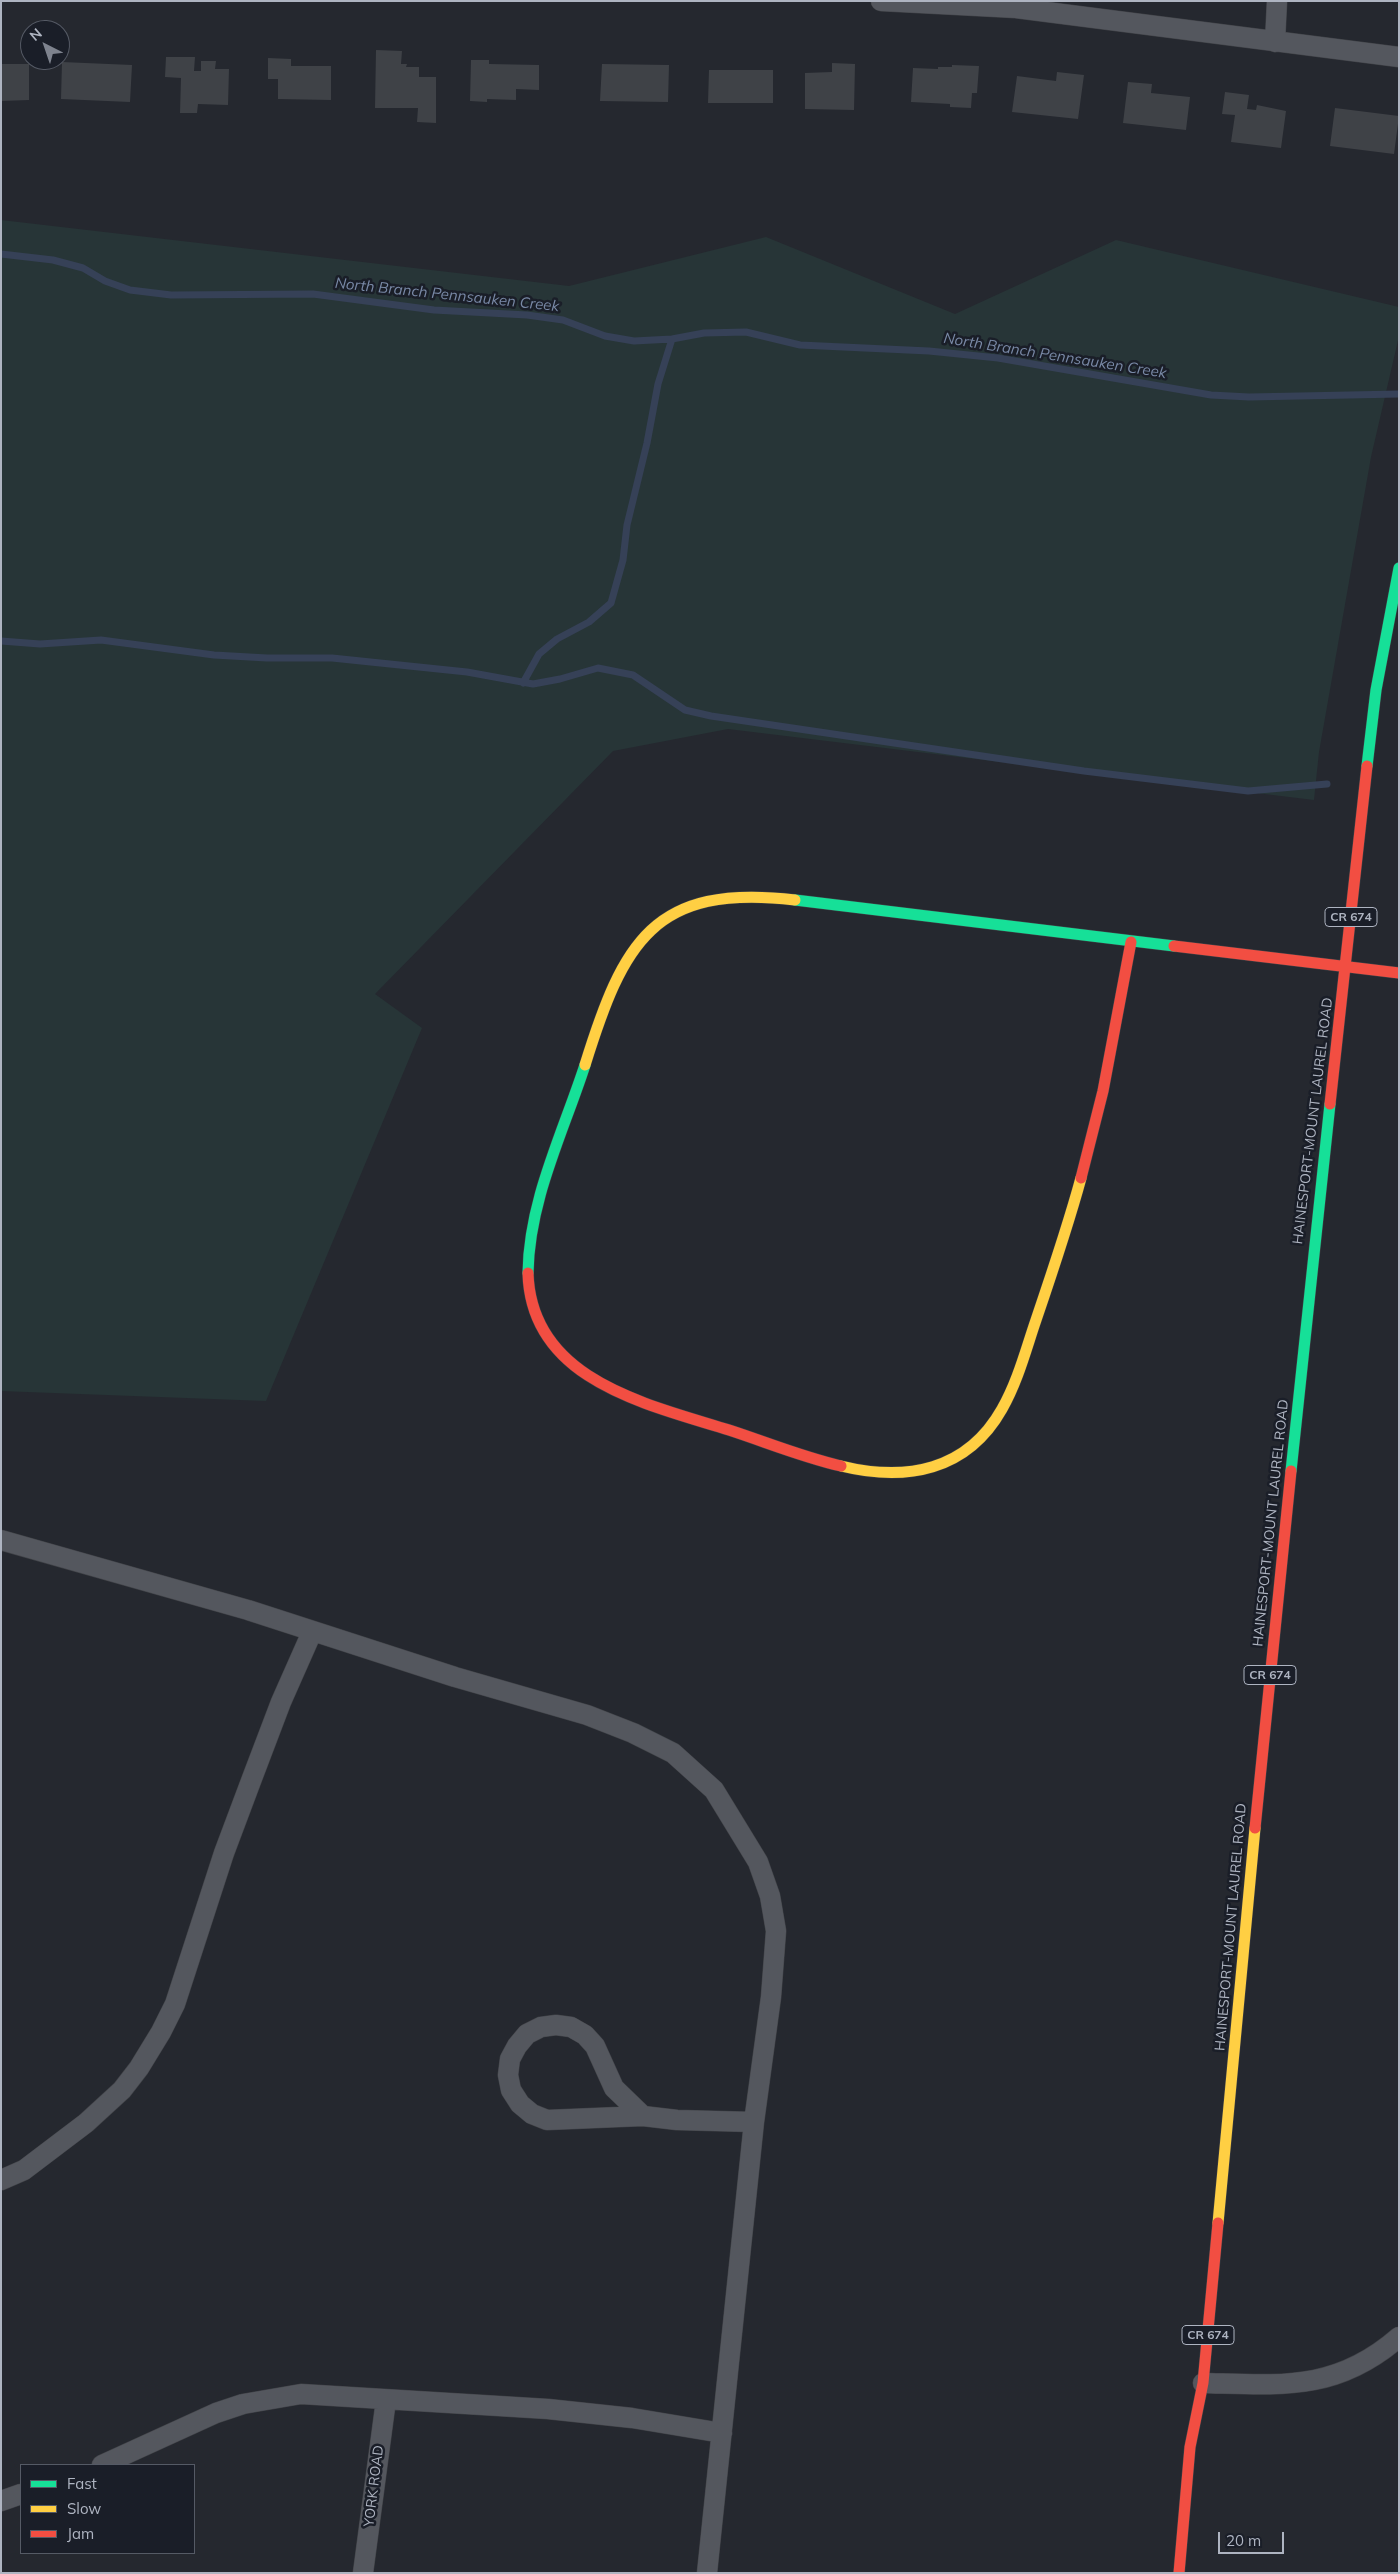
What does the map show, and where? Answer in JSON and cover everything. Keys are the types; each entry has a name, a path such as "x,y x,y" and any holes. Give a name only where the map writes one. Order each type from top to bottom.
{"street":[{"path":"881,1 1016,8 1399,57"},
{"path":"1275,42 1277,1"},
{"name":"HAINESPORT-MOUNT LAUREL ROAD","path":"1179,2573 1190,2447 1203,2383 1261,1760 1315,1234 1376,690 1399,568"},
{"path":"1131,942 1099,1110 1083,1172 1051,1277 1010,1395 995,1420 977,1443 953,1459 926,1470 897,1475 867,1472 709,1424 616,1390 589,1377 566,1360 548,1340 536,1318 530,1292 528,1266 537,1211 586,1058 623,967 639,941 660,921 686,908 715,900 746,897 772,898 1399,974"},
{"path":"1,1540 248,1610 312,1632 587,1715 633,1733 679,1756 714,1790 758,1862 775,1920 770,1997 754,2122 707,2573"},
{"path":"1,2180 24,2170 86,2123 122,2090 140,2068 161,2032 176,2004 224,1853 281,1702 312,1632"},
{"path":"643,2116 614,2088 596,2046 585,2035 571,2028 556,2025 534,2031 516,2046 510,2060 508,2075 511,2090 520,2104 532,2114 547,2120 663,2116 678,2120 754,2122"},
{"path":"1203,2383 1283,2385 1330,2377 1379,2355 1399,2337"},
{"path":"105,2464 140,2450 196,2420 243,2404 301,2394 548,2409 632,2418 722,2432"},
{"name":"YORK ROAD","path":"363,2573 386,2400"},
{"path":"1,2501 20,2494"}],"shaded area":[{"path":"1,220 569,286 766,237 955,314 1116,240 1399,307 1399,336 1371,457 1319,752 1314,800 728,729 613,751 375,994 422,1028 266,1401 1,1391"}],"building":[{"path":"376,50 402,51 401,64 407,64 406,67 419,67 419,77 436,77 436,123 417,122 418,108 375,108"},
{"path":"166,57 195,57 194,71 201,71 201,61 216,61 215,69 229,69 228,105 198,104 197,113 180,113 181,78 165,77"},
{"path":"268,58 291,59 291,66 331,66 331,100 278,99 278,79 268,79"},
{"path":"471,60 489,60 489,64 539,65 539,90 516,89 516,100 487,99 487,102 470,101"},
{"path":"70,62 132,65 130,102 61,99 62,70 70,70"},
{"path":"832,63 855,64 854,110 805,109 805,73 832,72"},
{"path":"1,64 20,64 20,70 29,70 29,100 1,101"},
{"path":"602,64 669,65 668,102 600,101"},
{"path":"952,65 979,66 977,93 972,93 971,108 950,107 950,104 911,102 913,68 938,69 938,67 952,67"},
{"path":"709,70 773,70 773,103 708,103"},
{"path":"1057,72 1084,75 1078,119 1012,112 1017,76 1056,81"},
{"path":"1128,82 1152,84 1151,93 1190,97 1186,130 1123,123"},
{"path":"1225,92 1249,95 1247,109 1256,110 1257,105 1286,111 1281,148 1231,142 1235,115 1222,114"},
{"path":"1335,108 1399,116 1394,154 1330,146"}],"waterway":[{"name":"North Branch Pennsauken Creek","path":"1,254 53,260 83,268 105,281 130,290 171,295 313,294 434,310 527,315 563,320 605,336 634,341 672,339 704,333 746,332 800,345 929,351 998,358 1211,395 1249,397 1399,394"},
{"path":"523,683 539,654 557,639 589,622 611,603 623,560 627,525 647,443 658,384 672,339"},
{"path":"1,641 40,644 101,640 214,655 267,658 332,658 467,672 533,684 560,679 598,668 633,675 685,710 711,716 1084,771 1248,791 1327,784"}],"traffic: fast":[{"path":"1367,766 1376,690 1399,568"},
{"path":"795,900 1174,946"},
{"path":"528,1273 534,1219 541,1193 585,1065"},
{"path":"1291,1471 1330,1104"}],"traffic: slow":[{"path":"585,1065 614,985 631,955 651,930 676,913 708,901 747,897 795,900"},
{"path":"841,1466 889,1473 933,1467 953,1458 971,1446 988,1430 1008,1398 1017,1376 1060,1249 1081,1178"},
{"path":"1218,2223 1255,1828"}],"traffic: jam":[{"path":"1330,1104 1367,766"},
{"path":"1081,1178 1103,1091 1131,942"},
{"path":"1174,946 1399,973"},
{"path":"528,1273 534,1309 549,1339 571,1363 598,1382 663,1410 841,1466"},
{"path":"1255,1828 1291,1471"},
{"path":"1179,2573 1190,2447 1203,2383 1218,2223"}]}
